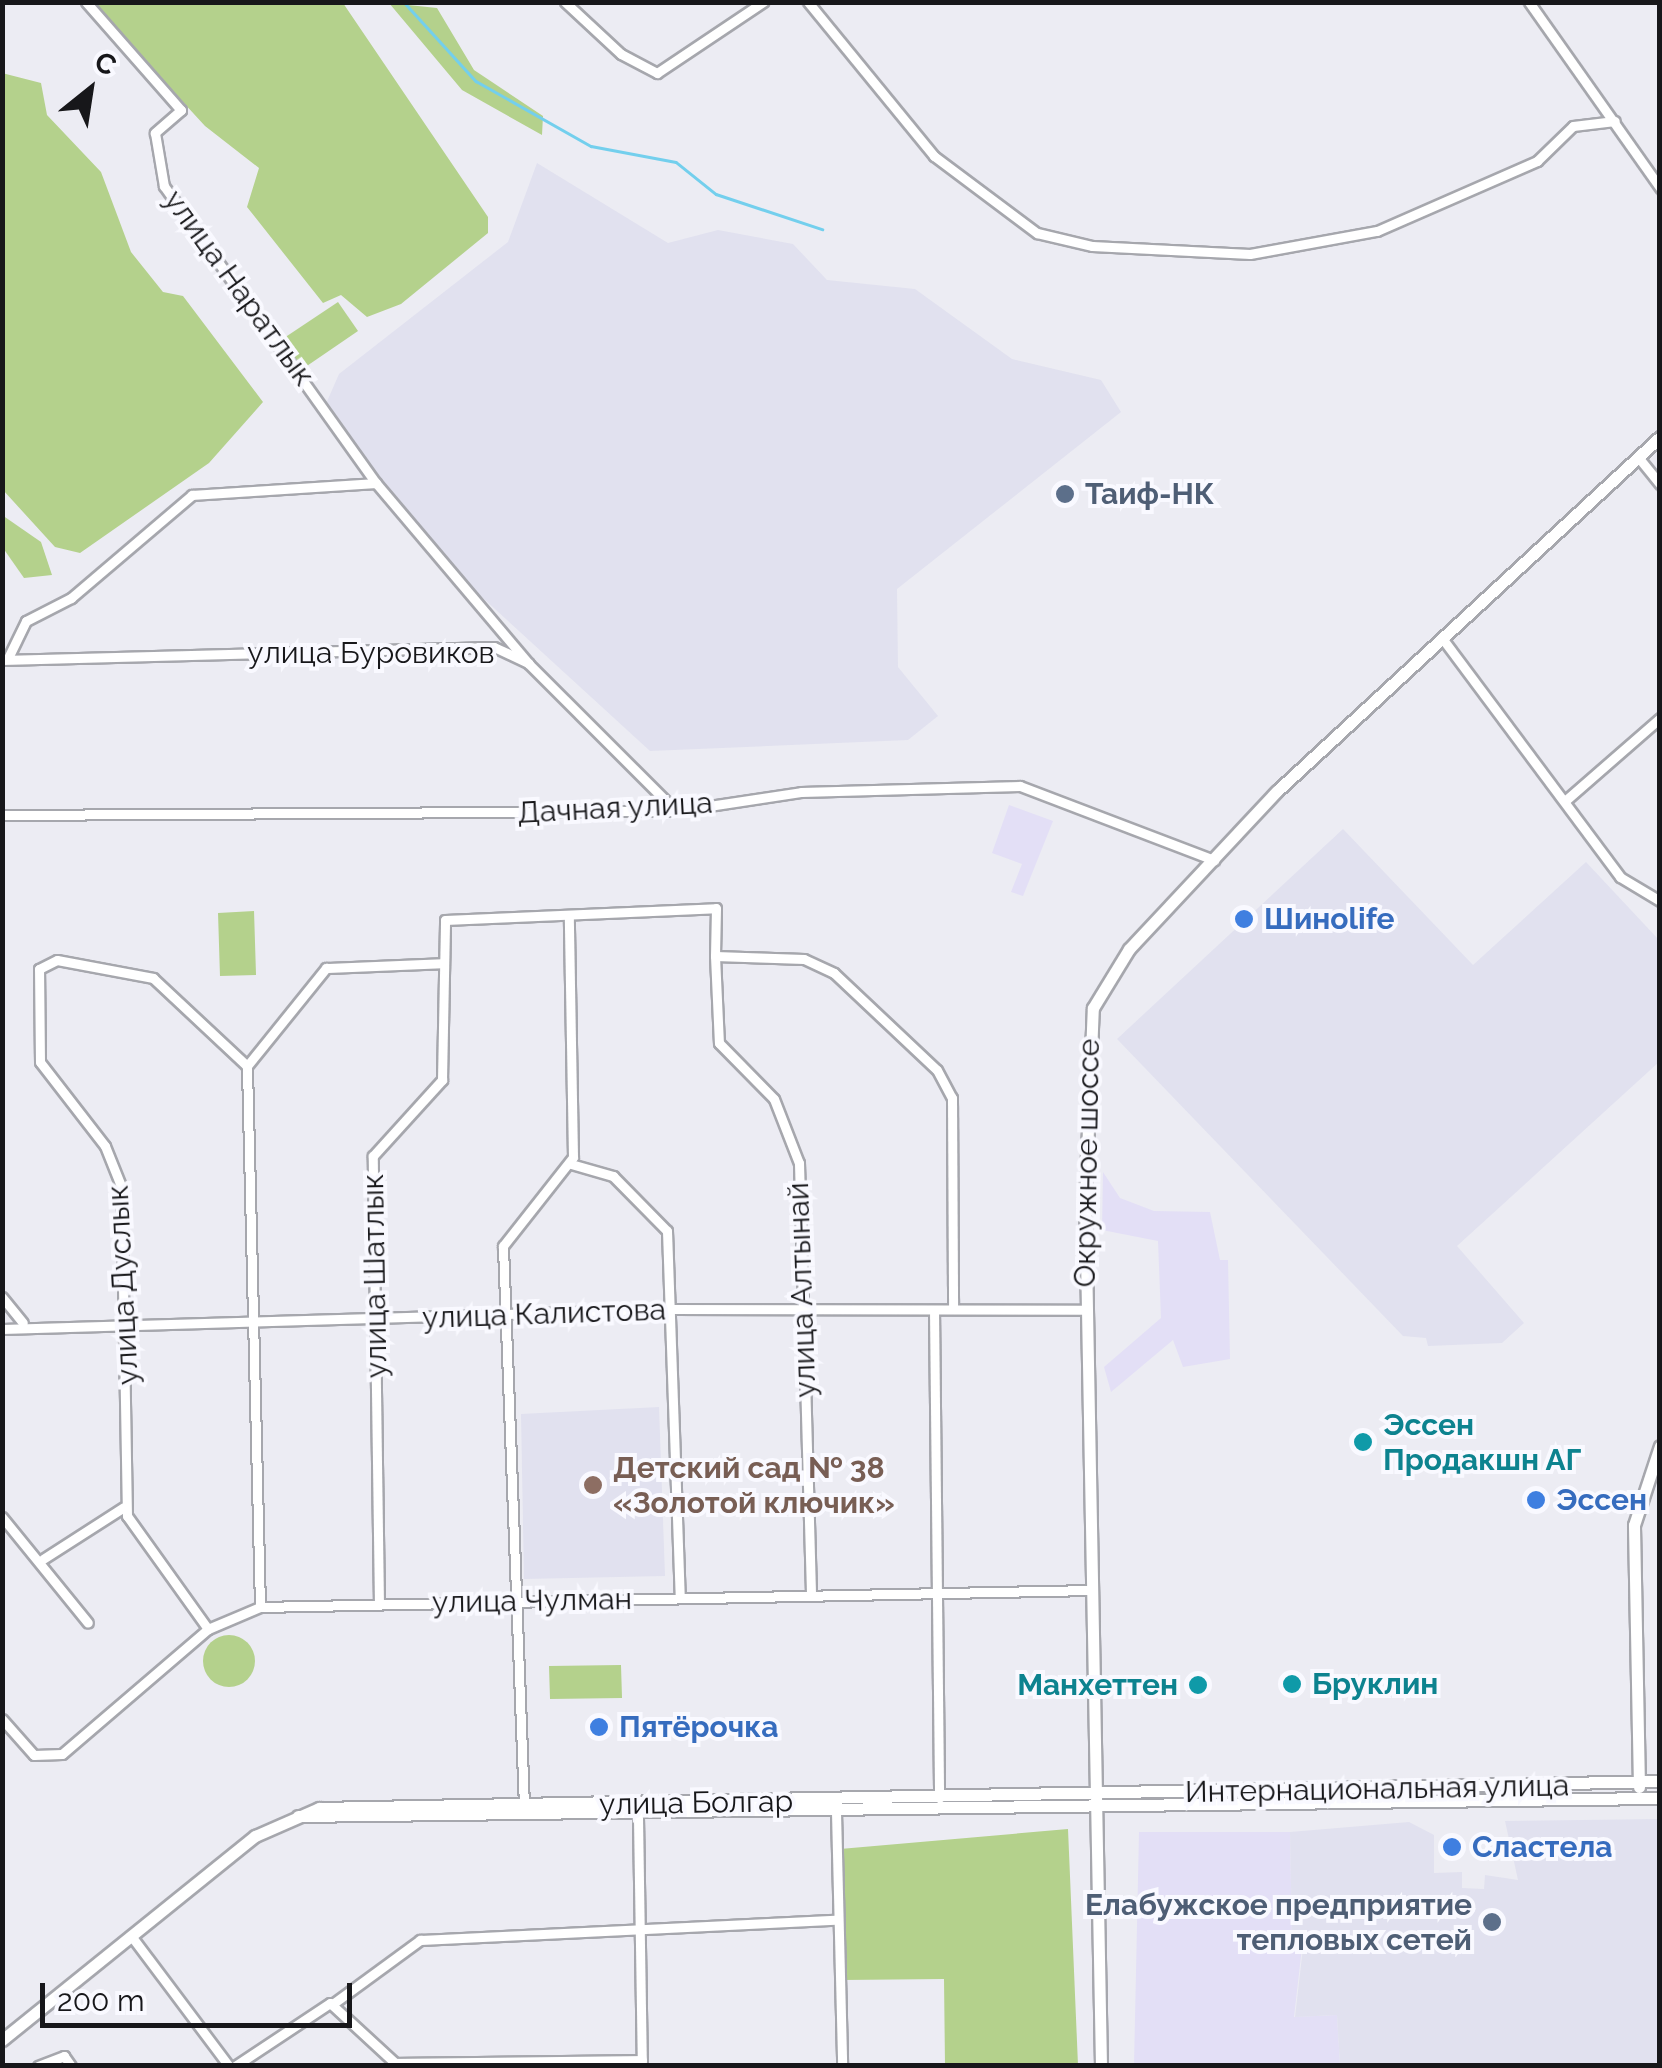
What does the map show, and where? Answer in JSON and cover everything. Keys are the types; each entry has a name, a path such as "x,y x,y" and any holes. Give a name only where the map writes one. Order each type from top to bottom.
{"street":[{"name":"улица Наратлык","path":"86,2 182,110 155,133 164,186 376,482 528,662"},
{"path":"564,2 621,54 657,73 763,2"},
{"path":"808,2 934,156 1037,233 1092,246 1250,254 1377,231 1537,161 1573,126 1615,122"},
{"path":"1529,2 1660,188"},
{"name":"Окружное шоссе","path":"1101,2066 1086,1310 1092,1008 1129,948 1214,860 1442,638 1660,436"},
{"path":"1638,457 1660,484"},
{"path":"5,659 26,621 71,598 192,495 376,482"},
{"path":"1442,638 1620,877 1660,901"},
{"name":"улица Буровиков","path":"5,659 484,646 528,662 676,811"},
{"path":"1566,800 1660,718"},
{"name":"Дачная улица","path":"2,814 676,811 801,792 1020,786 1214,860"},
{"name":"улица Алтынай","path":"569,918 606,908 716,908 719,1044 774,1099 799,1163 811,1592"},
{"path":"524,1806 505,1316 508,1230 571,1164 569,918"},
{"name":"улица Шатлык","path":"379,1605 373,1156 440,1086 445,920 569,918"},
{"path":"715,956 825,966 946,1081 952,1308"},
{"name":"улица Дуслык","path":"124,1507 128,1324 121,1186 105,1146 40,1062 39,969 57,960 153,978 247,1066"},
{"path":"260,1607 247,1066 326,968 443,963"},
{"path":"571,1164 613,1176 664,1224 672,1309 680,1597"},
{"path":"2,1296 24,1323"},
{"name":"улица Калистова","path":"2,1329 24,1323 375,1321 672,1309 1086,1310"},
{"path":"934,1310 940,1798"},
{"path":"1640,1790 1634,1525 1660,1446"},
{"path":"43,1559 124,1507 208,1628"},
{"path":"2,1517 43,1559 88,1623"},
{"name":"улица Чулман","path":"2,1720 28,1752 62,1754 208,1628 260,1607 811,1592 1089,1590"},
{"name":"Интернациональная улица","path":"1640,1790 1660,1780"},
{"name":"Интернациональная улица","path":"1095,1800 1640,1790 1660,1798"},
{"name":"улица Болгар","path":"2,2040 256,1836 319,1808 940,1798 1095,1800"},
{"name":"улица Болгар","path":"298,1816 638,1818 1095,1800"},
{"path":"836,1812 842,2066"},
{"path":"334,2004 395,2063 642,2063 638,1818"},
{"path":"132,1936 232,2066 334,2004 420,1940 836,1920"},
{"path":"38,2066 64,2056 71,2066"}],"shaded area":[{"path":"537,163 668,243 718,230 793,244 827,280 915,289 1012,359 1101,380 1121,412 897,589 898,667 938,716 908,740 650,751 448,566 325,406 339,374 508,242"},
{"path":"1009,805 1053,821 1023,896 1011,892 1022,864 992,853"},
{"path":"1343,829 1473,965 1586,862 1659,940 1659,1062 1457,1246 1524,1323 1502,1343 1428,1346 1426,1338 1403,1336 1117,1039"},
{"path":"1103,1172 1120,1198 1154,1211 1210,1212 1220,1260 1228,1260 1230,1359 1183,1367 1173,1340 1111,1392 1104,1367 1161,1318 1158,1241 1102,1230"},
{"name":"Детский сад № 38 «Золотой ключик»","path":"659,1407 665,1576 524,1579 521,1414"},
{"path":"1659,1819 1659,2065 1340,2065 1337,2015 1295,2017 1304,1939 1292,1938 1290,1832 1409,1822 1434,1835 1434,1873 1462,1872 1462,1888 1484,1889 1485,1875 1518,1880 1505,1821"},
{"path":"1139,1832 1290,1832 1292,1938 1303,1939 1294,2017 1337,2015 1340,2065 1134,2065"}],"green space":[{"path":"92,3 343,3 488,217 488,233 401,304 367,317 341,295 323,303 247,207 259,168 205,126"},
{"path":"389,3 437,8 474,70 543,116 542,135 462,90"},
{"path":"2,73 41,83 47,115 101,172 131,252 163,292 183,296 263,402 209,463 80,553 55,547 3,490"},
{"path":"338,302 358,331 301,370 281,340"},
{"path":"2,515 41,542 52,575 24,578 3,548"},
{"path":"254,911 256,975 220,976 218,913"},
{"path":"229,1635 247,1643 255,1661 247,1679 229,1687 211,1679 203,1661 211,1643"},
{"path":"621,1665 622,1698 550,1699 549,1666"},
{"path":"1068,1829 1078,2065 945,2065 944,1979 842,1980 840,1849"}],"waterway":[{"path":"404,2 476,81 591,146 676,162 716,194 822,229"}],"place":[{"name":"Таиф-НК","path":"1065,494"},
{"name":"Шиноlife","path":"1244,919"},
{"name":"Эссен Продакшн АГ","path":"1363,1442"},
{"name":"Детский сад № 38 «Золотой ключик»","path":"593,1485"},
{"name":"Эссен","path":"1536,1500"},
{"name":"Бруклин","path":"1292,1684"},
{"name":"Манхеттен","path":"1198,1685"},
{"name":"Пятёрочка","path":"599,1727"},
{"name":"Сластела","path":"1452,1847"},
{"name":"Елабужское предприятие тепловых сетей","path":"1492,1922"}]}
